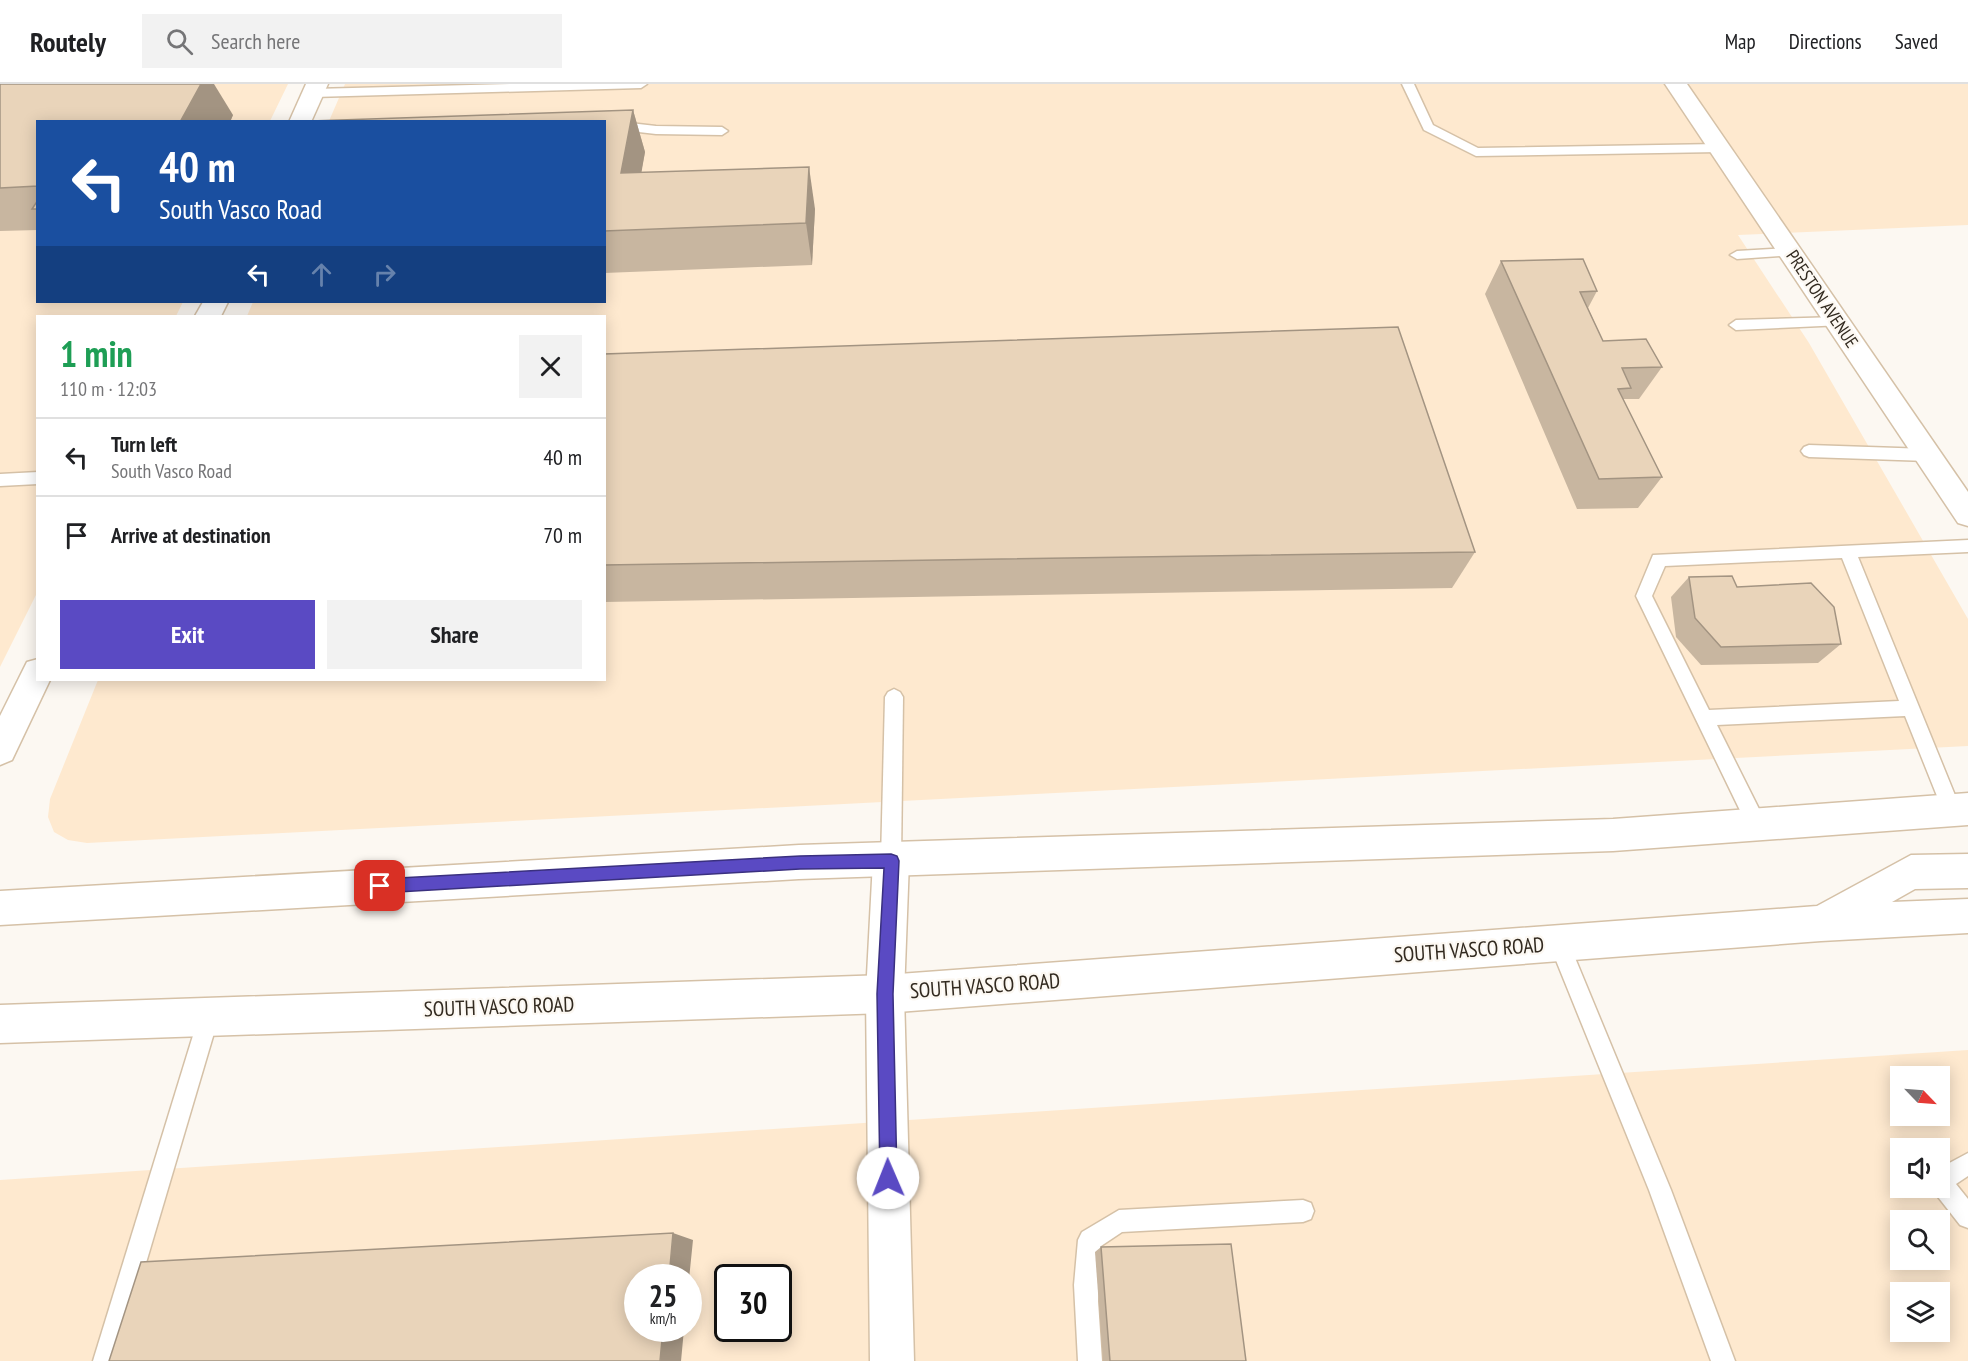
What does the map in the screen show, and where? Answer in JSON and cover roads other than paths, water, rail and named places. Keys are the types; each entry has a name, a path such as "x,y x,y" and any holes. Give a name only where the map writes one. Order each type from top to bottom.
{"main road":[{"name":"PRESTON AVENUE","path":"1676,84 1967,512"},
{"path":"301,120 315,88"},
{"path":"0,750 36,676"},
{"path":"0,908 800,862 891,861 1613,835 1960,810"},
{"path":"891,861 885,994 892,1361"},
{"path":"1821,923 1911,872 1968,871"},
{"name":"SOUTH VASCO ROAD","path":"0,1024 885,994 1821,923 1968,916"}],"lane":[{"path":"315,88 641,84"},
{"path":"1408,84 1428,127 1476,152 1719,148"},
{"path":"606,124 656,130 722,131"},
{"path":"1737,255 1790,252"},
{"path":"1736,325 1838,322"},
{"path":"1809,451 1928,455"},
{"path":"0,480 36,478"},
{"path":"1757,825 1644,597 1659,560 1968,546"},
{"path":"1847,551 1911,708 1960,810"},
{"path":"891,861 894,697"},
{"path":"1704,718 1911,708"},
{"path":"1559,943 1659,1190 1723,1361"},
{"path":"105,1361 209,1016"},
{"path":"1950,1175 1968,1164"},
{"path":"1950,1194 1968,1218"},
{"path":"1090,1361 1085,1274 1090,1240 1119,1221 1303,1211"}]}
